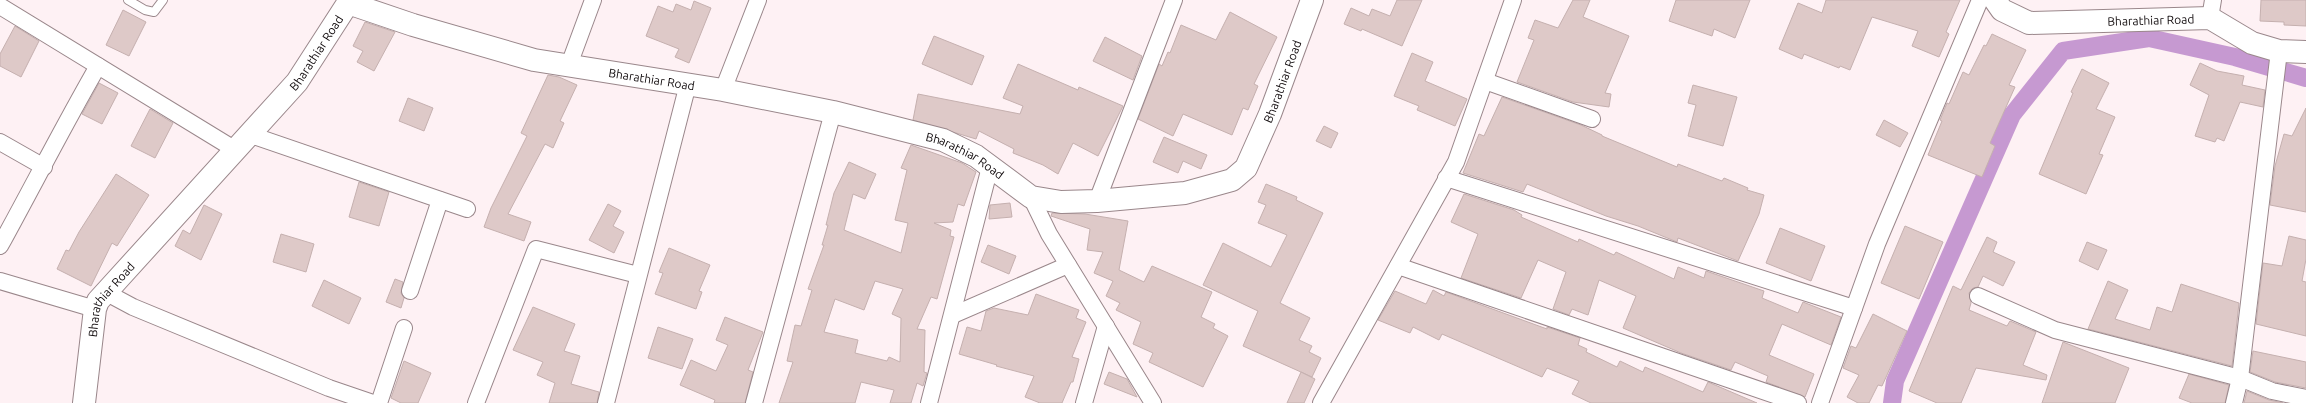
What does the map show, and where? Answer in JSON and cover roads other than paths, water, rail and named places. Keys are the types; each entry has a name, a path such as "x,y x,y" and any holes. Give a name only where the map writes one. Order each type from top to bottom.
{"main road":[{"name":"Bharathiar Road","path":"84,403 100,300 241,142 297,82 347,2 413,25 527,58 723,90 833,112 943,140 976,156 1031,197 1061,202 1097,201 1185,193 1232,180 1246,168 1267,121 1312,0"},
{"name":"Bharathiar Road","path":"1995,0 2002,10 2029,23 2211,9 2252,43 2279,52 2306,52"}],"street":[{"path":"569,65 593,0"},
{"path":"723,90 758,0"},
{"path":"1097,201 1174,0"},
{"path":"1321,403 1456,162 1513,0"},
{"path":"1820,403 1877,244 1980,0"},
{"path":"0,6 98,66 241,142 467,209"},
{"path":"2234,403 2240,378 2279,52"},
{"path":"0,246 44,167 67,119 98,66"},
{"path":"1485,81 1592,119"},
{"path":"606,403 688,84"},
{"path":"754,403 833,112"},
{"path":"0,142 44,167"},
{"path":"929,403 953,315 990,167"},
{"path":"1446,178 1854,308"},
{"path":"1031,197 1068,266 1154,403"},
{"path":"410,291 440,200"},
{"path":"476,403 536,249 638,275"},
{"path":"953,315 1068,266"},
{"path":"1398,266 1798,403"},
{"path":"0,281 100,300 140,310 329,388 373,403"},
{"path":"1978,296 2055,330 2240,378 2272,392 2306,398"},
{"path":"1084,403 1106,326"},
{"path":"379,403 404,328"}],"lane":[{"path":"128,0 145,10 154,12 163,0"}],"waterway":[{"path":"1892,403 1895,381 2012,115 2063,51 2149,38 2235,57 2306,78"}]}
